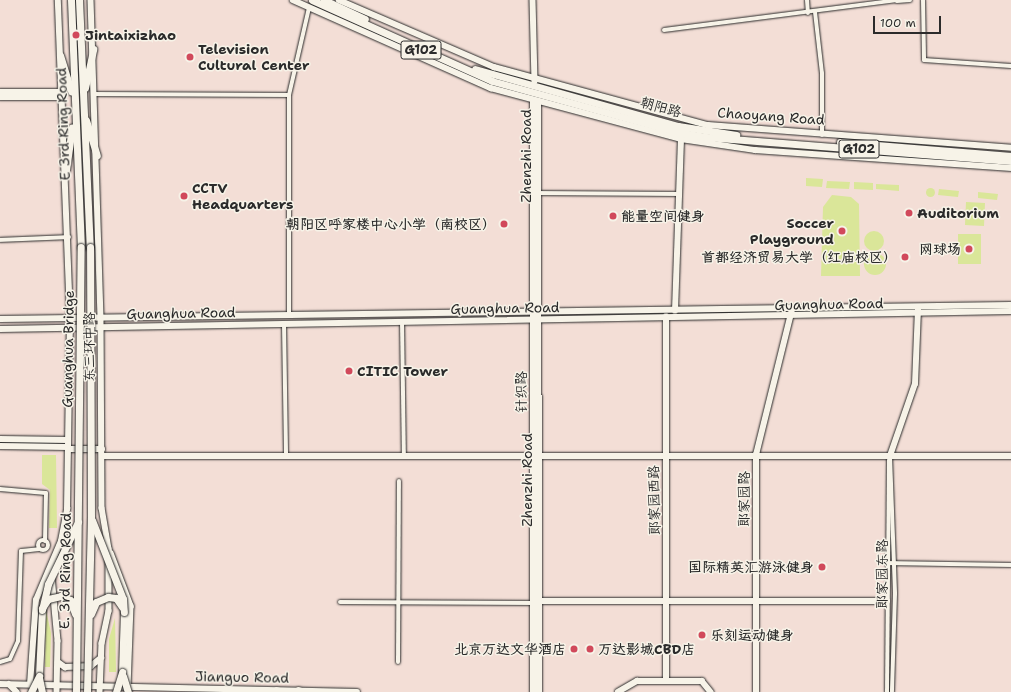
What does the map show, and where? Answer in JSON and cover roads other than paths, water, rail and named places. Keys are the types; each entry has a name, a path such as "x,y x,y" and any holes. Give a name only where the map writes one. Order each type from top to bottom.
{"highway":[{"name":"E 3rd Ring Road","path":"71,0 74,109 81,247"},
{"name":"E 3rd Ring Road","path":"80,0 83,108"},
{"name":"Chaoyang Road","path":"312,0 463,70 535,94"},
{"name":"朝阳路","path":"324,0 465,65 535,94 706,134 1011,161"},
{"path":"82,100 93,49"},
{"path":"60,55 74,100"},
{"path":"83,108 97,155"},
{"name":"E. 3rd Ring Road","path":"83,108 90,247 91,517 87,692"},
{"path":"66,170 74,109"},
{"name":"朝阳路","path":"706,134 1011,156"},
{"name":"E. 3rd Ring Road","path":"76,692 78,628 81,247"},
{"path":"91,517 123,599 122,672 116,692"},
{"path":"42,692 39,676 42,610 48,584 79,520"},
{"path":"42,610 51,597 66,597 73,606 78,628"},
{"path":"89,628 93,606 101,599 116,598 124,612"},
{"path":"122,672 128,689"},
{"path":"31,688 39,676"}],"main road":[{"path":"0,92 61,94"},
{"path":"0,97 61,94"},
{"name":"Zhenzhi Road","path":"535,94 536,602 539,692"},
{"name":"Guanghua Road","path":"0,319 289,316 666,317 792,313 918,306 1011,305"},
{"name":"Guanghua Road","path":"0,329 402,322 675,311 918,314 1011,311"},
{"path":"0,439 68,445"},
{"path":"0,446 68,445"},
{"path":"533,692 536,602"}],"street":[{"path":"31,688 35,604 61,541 67,509 70,328 69,237 61,94 58,0"},
{"name":"东三环中路","path":"91,0 101,318 102,508 109,549 109,611 101,658 100,692"},
{"name":"朝阳路","path":"293,0 460,77 535,94"},
{"path":"339,0 467,58 535,78"},
{"path":"533,0 535,94"},
{"path":"807,0 808,13"},
{"path":"664,30 910,0"},
{"path":"923,0 924,60 1011,66"},
{"path":"289,316 289,95 309,8"},
{"path":"815,12 823,92 822,135"},
{"name":"Chaoyang Road","path":"535,78 706,134 1011,168"},
{"path":"94,94 289,95"},
{"name":"Chaoyang Road","path":"535,94 681,139 706,134 822,135 922,138 1011,148"},
{"path":"675,311 681,139"},
{"path":"536,193 679,194"},
{"path":"0,240 69,237"},
{"name":"郎家园东路","path":"888,692 887,563 890,456 915,384 918,306"},
{"name":"郎家园路","path":"756,692 756,455 792,313"},
{"name":"郎家园西路","path":"666,317 665,456 668,602 666,682"},
{"path":"402,322 404,456"},
{"path":"284,324 286,456"},
{"path":"68,445 102,452 286,456 1011,456"},
{"name":"郎家园东路","path":"890,456 894,563 892,692"},
{"path":"398,662 399,481"},
{"path":"0,489 46,493 46,549 22,551 18,641 10,659 0,662"},
{"path":"39,549 38,542 45,541"},
{"path":"109,549 131,606 128,689"},
{"path":"51,563 58,662 57,692"},
{"path":"887,563 1011,564"},
{"path":"340,602 668,602 756,600 887,601"},
{"path":"58,662 65,667 91,666 101,658"},
{"path":"618,692 637,682 702,682 711,692"},
{"name":"Jianguo Road","path":"0,684 31,688 57,685 100,685 128,689 147,687 200,690 356,692"},
{"path":"9,684 17,692"},
{"path":"143,692 147,687"}],"place":[{"name":"Jintaixizhao","path":"76,35"},
{"name":"Television Cultural Center","path":"190,57"},
{"name":"CCTV Headquarters","path":"184,196"},
{"name":"Auditorium","path":"909,213"},
{"name":"能量空间健身","path":"613,216"},
{"name":"朝阳区呼家楼中心小学（南校区）","path":"504,224"},
{"name":"Soccer Playground","path":"842,231"},
{"name":"网球场","path":"969,249"},
{"name":"首都经济贸易大学（红庙校区）","path":"905,257"},
{"name":"CITIC Tower","path":"349,371"},
{"name":"国际精英汇游泳健身","path":"822,567"},
{"name":"乐刻运动健身","path":"702,635"},
{"name":"北京万达文华酒店","path":"574,649"},
{"name":"万达影城CBD店","path":"590,649"}]}
